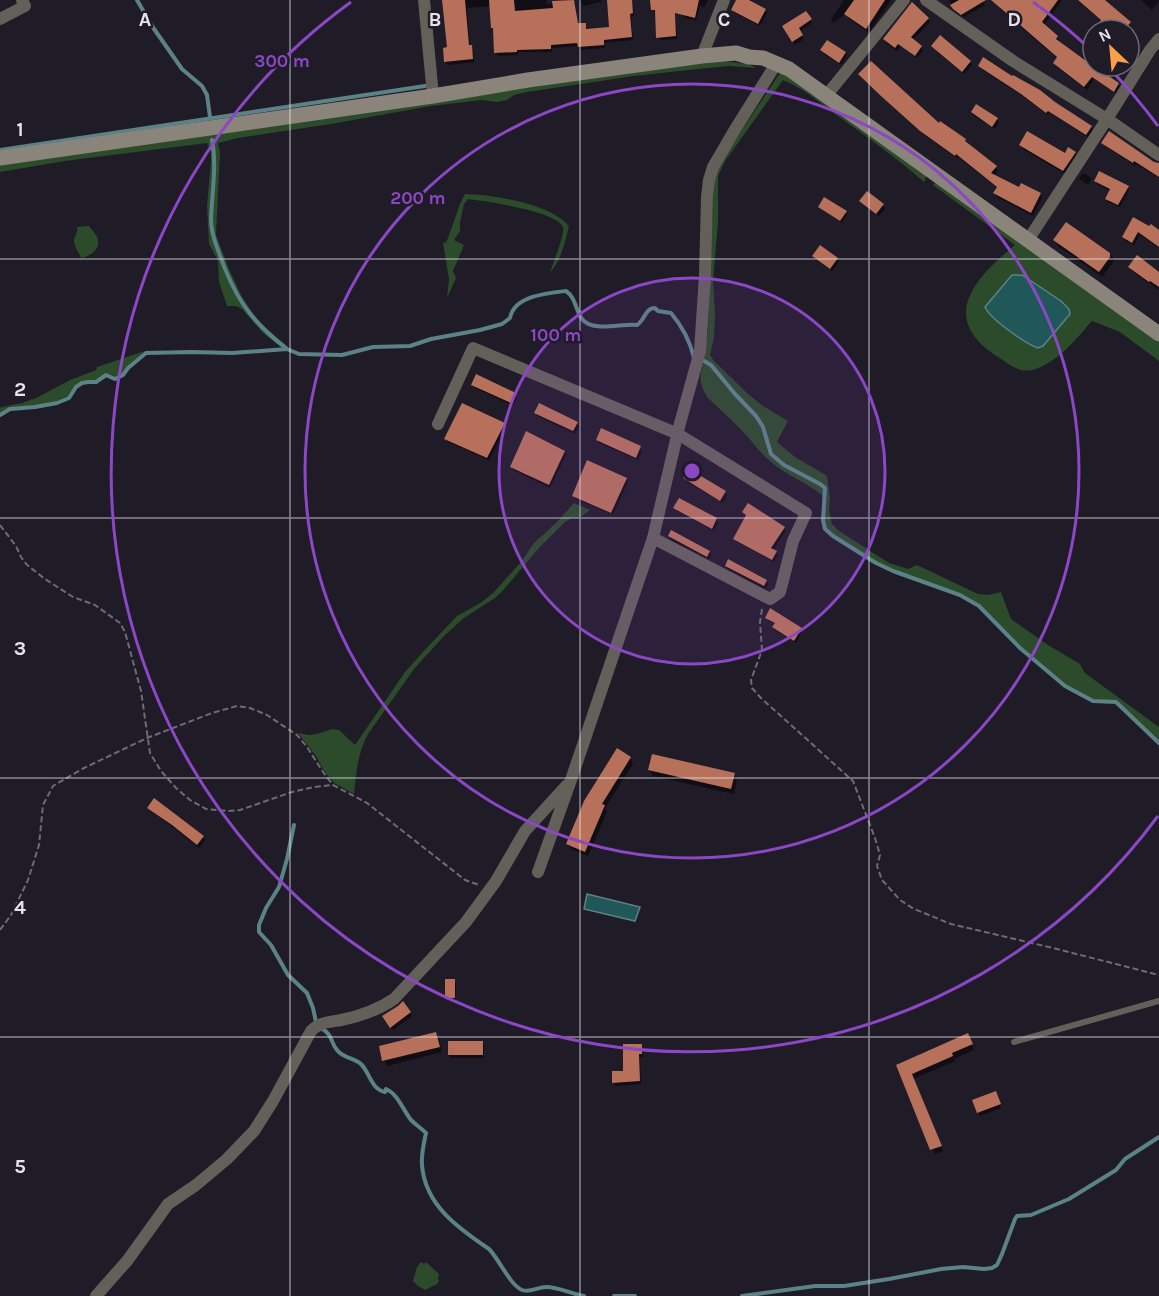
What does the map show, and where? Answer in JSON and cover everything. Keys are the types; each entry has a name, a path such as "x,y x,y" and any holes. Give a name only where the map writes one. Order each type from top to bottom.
{"main road":[{"path":"0,158 433,96 528,80 736,53 763,58 789,69 1159,334"}],"street":[{"path":"0,20 25,6 22,0"},
{"path":"424,0 433,96"},
{"path":"702,56 724,0"},
{"path":"826,96 904,0"},
{"path":"926,0 1013,61 1159,154"},
{"path":"1028,240 1159,39"},
{"path":"538,872 653,538 700,351 709,180 713,167 776,64"},
{"path":"438,424 473,348 678,434 806,513 793,541 780,592 770,599 653,538"},
{"path":"96,1296 127,1261 168,1204 227,1160 254,1131 273,1101 311,1030 320,1024 380,1009 394,999 466,922 496,881 525,831 571,780"}],"lane":[{"path":"1014,1042 1159,1001"}],"path":[{"path":"0,525 27,565 73,597 95,605 120,623 125,632 141,691 150,753 161,771 190,800 206,809 240,810 292,792 333,785"},
{"path":"770,599 762,610 760,622 762,650 751,680 752,688 853,781 880,855 877,866 882,880 895,895 914,909 951,924 1159,975"},
{"path":"0,930 11,915 28,880 39,845 43,805 53,786 82,769 147,738 237,706 250,708 267,715 297,735 333,785 367,803 465,880 485,885 496,881"}],"shaded area":[{"path":"722,61 749,64 756,68 729,66 634,76 527,92 497,102 482,100 431,106 218,143 220,152 216,235 242,297 257,319 288,347 281,347 263,333 242,309 227,306 219,282 218,261 209,244 207,206 211,152 207,143 65,161 0,172 0,164 698,62"},
{"path":"782,70 927,175 924,182 884,149 814,98 783,80 725,161 718,176 718,222 713,281 714,337 710,355 748,394 788,421 777,442 795,457 827,476 829,511 832,524 839,531 889,563 908,569 917,565 978,594 988,595 1001,592 1011,619 1080,664 1085,673 1159,727 1159,742 1117,701 1093,700 1065,685 1021,647 980,605 961,593 877,562 834,535 826,528 824,520 826,488 785,464 772,453 764,427 757,415 712,364 704,360 708,330 714,176 720,163"},
{"path":"936,182 1159,341 1159,361 1120,332 1092,321 1065,350 1041,367 1022,370 998,357 980,342 969,328 966,313 969,299 976,285 987,271 1015,245 933,185","holes":["985,307 1070,314 1043,346 1038,348 1009,330"]},
{"path":"465,194 520,202 548,211 560,218 569,226 562,251 554,268 550,272 563,231 558,221 519,208 468,199 464,204 460,231 454,240 464,245 453,271 456,278 447,298 449,279 443,243 448,238"},
{"path":"89,226 98,239 97,247 92,253 81,258 74,243 77,227"},
{"path":"1012,275 1022,275 1069,309 1070,314 1043,346 1038,348 1009,330 985,307"},
{"path":"145,351 116,377 105,373 96,380 81,382 68,396 57,401 35,406 10,407 0,413 2,407 36,398 70,380 96,370 97,367"},
{"path":"703,363 710,366 755,417 762,428 770,455 783,466 819,485 824,489 824,497 776,466 708,398 701,381"},
{"path":"574,503 590,510 579,518 572,518 565,522 495,598 464,618 414,669 368,734 358,763 354,794 334,783 298,733 309,735 332,729 339,730 355,745 405,672 422,653 457,616 482,602 494,592 521,562 534,543"},
{"path":"587,894 640,907 635,921 584,909"},
{"path":"421,1262 424,1264 426,1262 439,1274 437,1284 425,1290 413,1281"}],"building":[{"path":"442,0 465,0 469,45 472,45 473,59 444,62 443,48 447,47"},
{"path":"489,0 514,0 515,11 553,8 552,1 574,0 578,23 586,23 586,29 609,27 607,0 632,0 633,13 630,14 632,37 604,40 604,45 578,47 577,43 551,45 551,49 494,53"},
{"path":"650,0 699,0 695,18 675,13 676,36 656,38 655,10 651,10"},
{"path":"736,0 749,0 766,9 758,24 731,10"},
{"path":"854,0 885,0 866,29 844,14"},
{"path":"959,0 986,0 961,15 950,5"},
{"path":"991,0 1058,0 1042,22 1058,36 1056,39 1081,57 1081,78 1091,78 1084,87 1053,63 1057,57"},
{"path":"1078,0 1105,0 1126,18 1099,18"},
{"path":"912,2 929,18 911,37 922,46 915,56 898,44 895,48 883,39"},
{"path":"806,11 812,19 799,28 803,35 792,42 782,26"},
{"path":"940,35 971,61 962,72 931,46"},
{"path":"827,40 846,52 839,63 820,50"},
{"path":"983,57 1012,76 1040,90 1092,126 1086,135 1048,111 1046,113 978,66"},
{"path":"871,61 939,123 940,121 966,139 965,141 997,166 991,173 1019,187 1021,183 1041,193 1031,213 993,193 997,187 956,154 955,156 920,131 881,96 858,74"},
{"path":"1093,78 1112,78 1119,83 1114,92"},
{"path":"976,104 998,118 992,127 971,112"},
{"path":"1027,131 1065,153 1068,147 1076,152 1063,171 1019,145"},
{"path":"1109,131 1154,162 1159,163 1159,177 1101,143"},
{"path":"1099,171 1129,186 1118,205 1105,199 1110,189 1094,181"},
{"path":"867,191 884,204 876,214 859,201"},
{"path":"824,197 847,211 840,221 818,207"},
{"path":"1133,217 1159,230 1159,247 1138,232 1132,243 1122,237"},
{"path":"1066,222 1110,253 1110,257 1099,272 1053,240"},
{"path":"820,245 838,258 830,269 812,256"},
{"path":"1137,255 1159,272 1159,287 1128,267"},
{"path":"476,374 516,393 511,403 471,385"},
{"path":"462,403 505,423 487,458 444,439"},
{"path":"539,403 578,422 573,431 534,413"},
{"path":"601,428 641,446 636,458 596,440"},
{"path":"526,431 565,451 549,485 510,467"},
{"path":"587,460 627,478 611,513 572,496"},
{"path":"689,469 726,491 720,501 683,478"},
{"path":"679,498 717,518 712,529 673,508"},
{"path":"748,503 785,527 771,548 777,551 772,560 733,539 746,515 742,512"},
{"path":"671,530 710,551 707,557 668,536"},
{"path":"728,559 767,580 764,586 725,566"},
{"path":"770,608 802,628 794,641 772,627 775,623 765,618"},
{"path":"617,748 631,757 602,804 605,805 585,852 566,844 584,801"},
{"path":"652,754 735,773 731,789 648,770"},
{"path":"154,798 204,836 197,845 147,808"},
{"path":"445,979 455,979 455,998 445,998"},
{"path":"403,1001 411,1012 390,1028 382,1016"},
{"path":"436,1032 440,1047 382,1061 379,1046"},
{"path":"968,1033 973,1044 952,1053 953,1056 912,1074 942,1146 930,1150 896,1065"},
{"path":"448,1041 483,1041 483,1055 448,1055"},
{"path":"623,1044 642,1044 642,1054 639,1054 640,1081 612,1083 612,1071 623,1071"},
{"path":"996,1091 1001,1104 977,1113 972,1100"}],"waterway":[{"path":"137,0 182,69 202,86 207,95 210,117"},
{"path":"0,150 425,86"},
{"path":"212,140 214,169 211,223 213,235 236,293 252,316 286,348"},
{"path":"0,415 10,409 57,403 69,398 76,387 82,383 96,382 106,375 115,379 123,375 146,353 232,353 287,349 299,354 342,355 373,347 410,346 431,339 502,324 510,318 513,311 524,300 566,291 572,297 582,319 593,326 637,325 647,312 655,308 658,311 671,313 685,334 694,358"},
{"path":"704,361 711,365 756,416 763,427 771,454 784,465 825,488 823,520 825,529 833,536 876,563 960,595 979,606 1020,648 1065,686 1093,701 1116,702 1159,743"},
{"path":"294,825 279,887 266,908 259,925 259,932 271,945 288,975 307,993 316,1022"},
{"path":"321,1028 328,1033 339,1053 361,1064 377,1088 385,1092 386,1089 390,1091 411,1120 426,1133 422,1157 424,1179 436,1204 445,1214 489,1249 513,1283 522,1290 551,1287 584,1296"},
{"path":"742,1296 815,1286 844,1286 941,1269 992,1268 997,1265 1017,1216 1031,1215 1069,1199 1116,1170 1125,1159 1159,1137"},
{"path":"614,1296 635,1296"}]}
